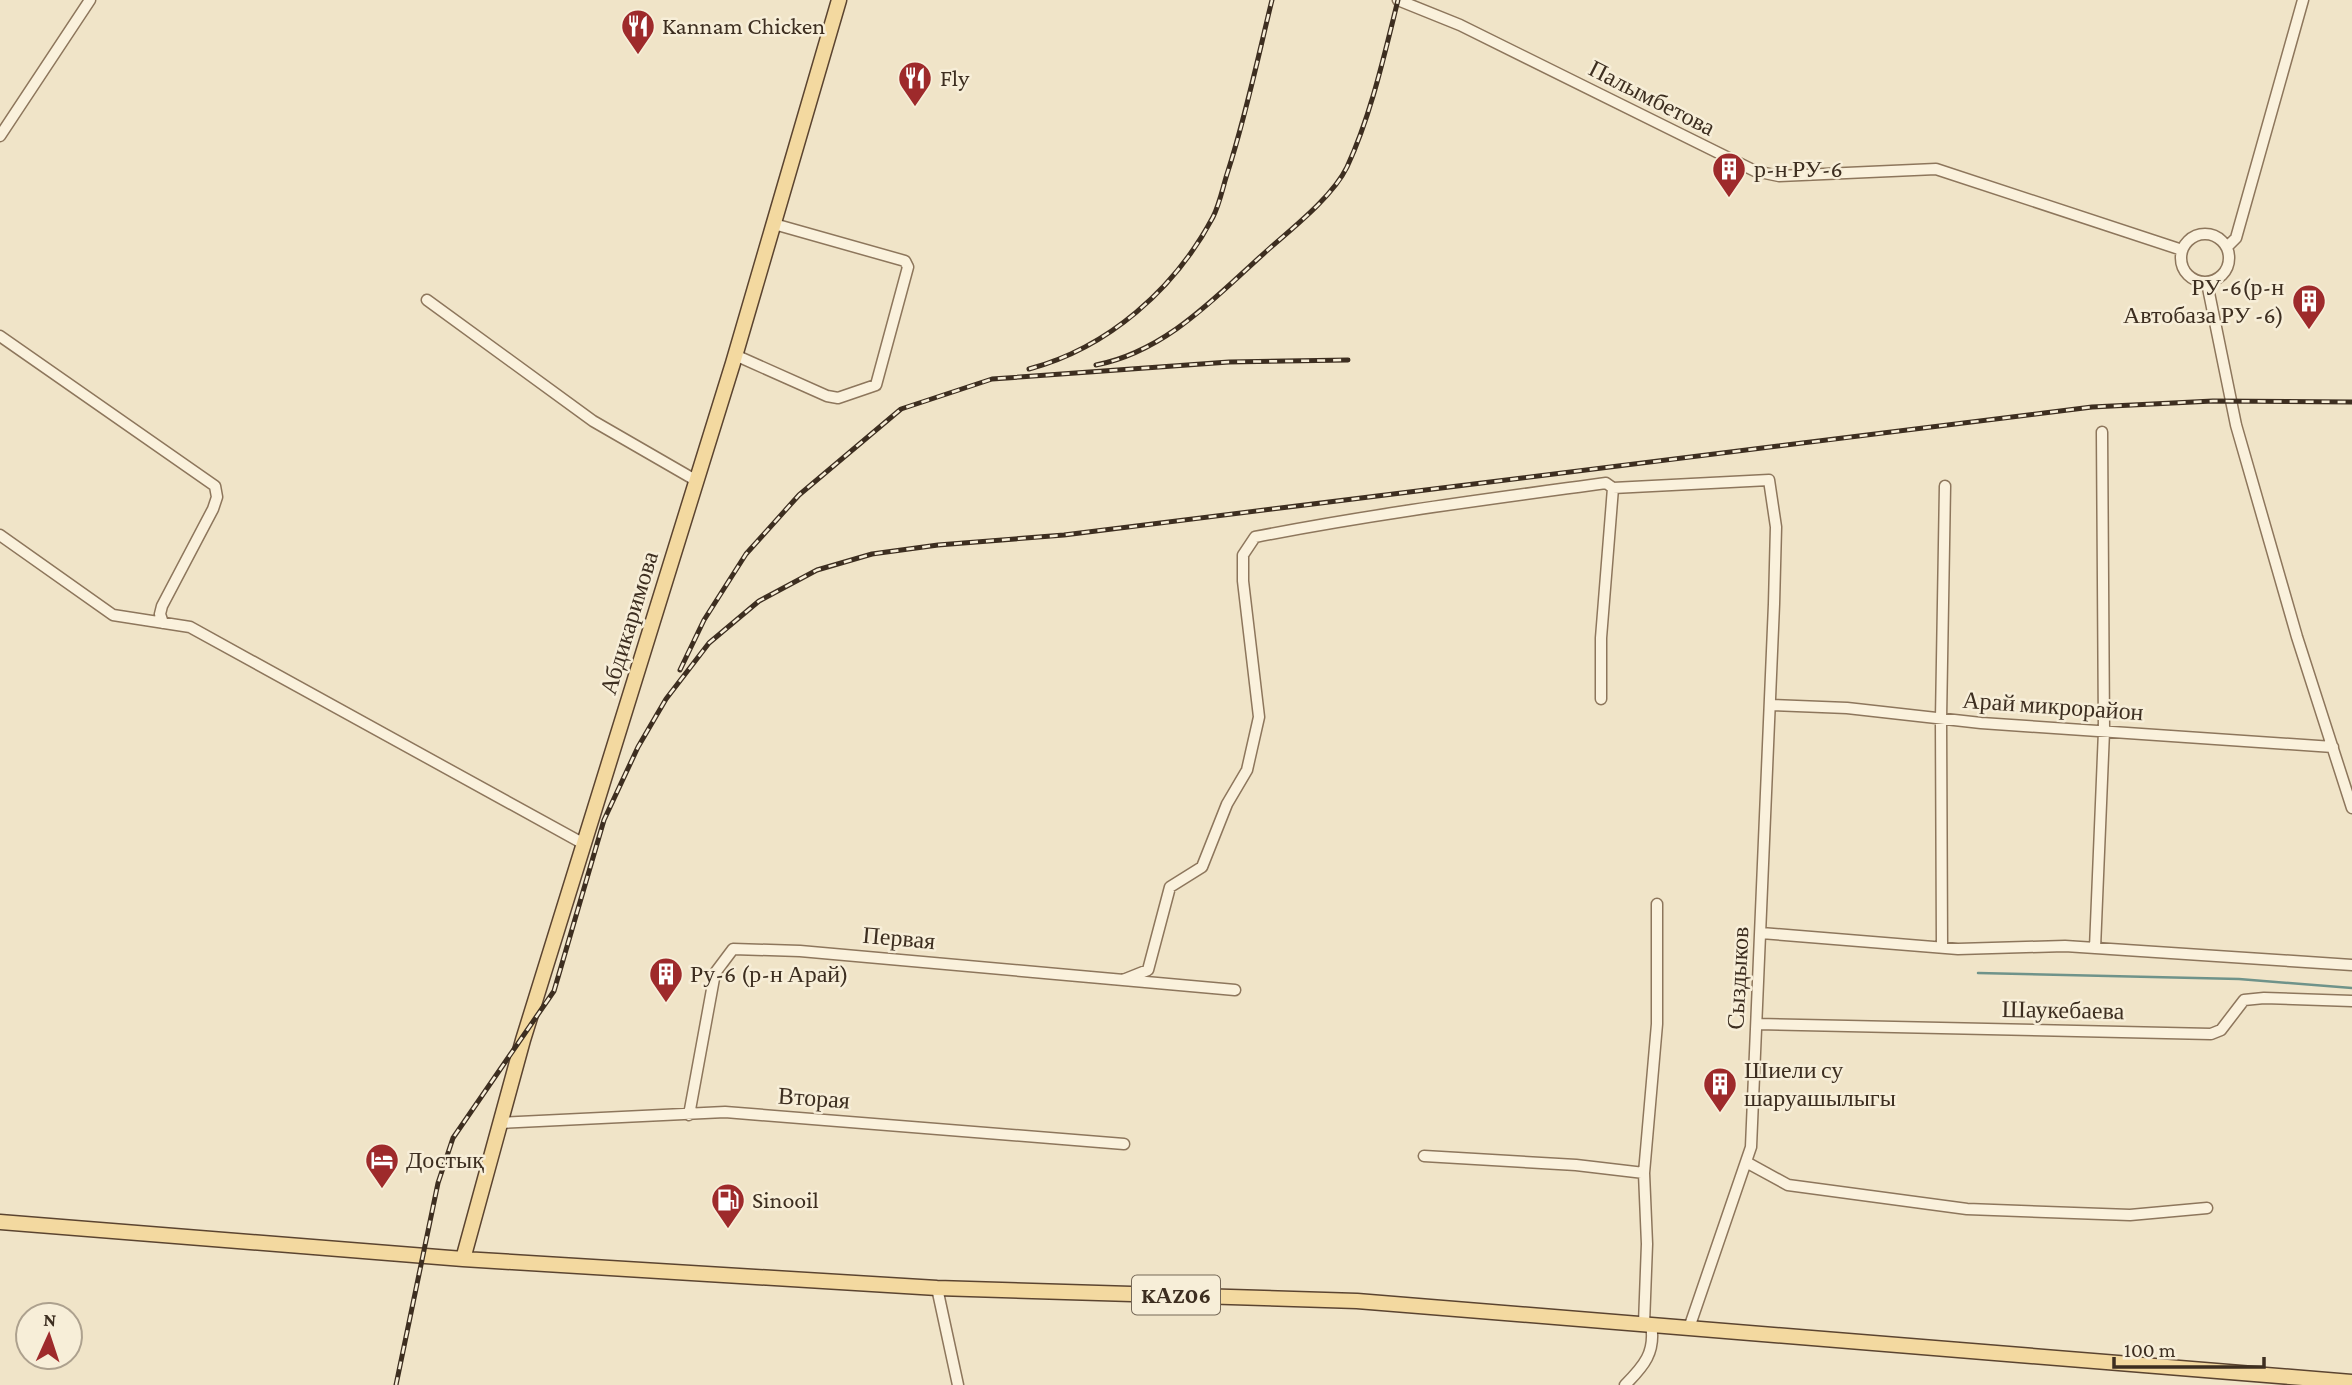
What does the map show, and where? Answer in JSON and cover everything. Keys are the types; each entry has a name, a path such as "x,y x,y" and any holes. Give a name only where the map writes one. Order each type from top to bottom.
{"main road":[{"name":"Абдикаримова","path":"463,1259 500,1123 697,481 839,0"},
{"name":"KАZ06","path":"0,1222 463,1259 937,1288 1357,1301 2352,1381"}],"street":[{"path":"0,136 90,0"},
{"name":"Палымбетова","path":"1398,0 1460,25 1755,171 1779,176 1936,169 2182,250"},
{"path":"2227,247 2236,238 2303,0"},
{"path":"735,355 827,396 838,398 876,385 908,267 905,261 774,223"},
{"path":"2208,233 2216,236 2227,247 2230,263 2222,277 2207,283 2199,282 2185,273 2182,250 2192,237 2208,233"},
{"path":"2207,283 2236,425 2352,808"},
{"path":"427,300 593,421 697,481"},
{"path":"0,336 215,486 217,497 213,509 162,606 160,614 163,623"},
{"path":"2095,948 2104,731 2102,432"},
{"name":"Сыздыков","path":"1613,488 1769,480 1776,527 1771,705 1751,1147 1689,1328"},
{"path":"1123,980 1148,970 1170,887 1202,867 1227,804 1247,770 1259,717 1243,581 1243,555 1255,537 1351,518 1606,483 1613,488 1601,638 1601,699"},
{"path":"1941,948 1945,486"},
{"path":"0,535 113,615 190,627 584,844"},
{"name":"Арай микрорайон","path":"1771,705 1847,708 1941,719 2333,747"},
{"path":"1625,1385 1648,1359 1653,1347 1647,1324 1644,1173 1657,1024 1657,904"},
{"path":"1761,933 1941,948 2095,948 2352,965"},
{"name":"Первая","path":"689,1115 715,973 733,949 813,952 1235,990"},
{"name":"Шаукебаева","path":"1757,1024 2211,1034 2221,1030 2244,1000 2264,998 2352,1001"},
{"name":"Вторая","path":"500,1123 725,1112 1124,1144"},
{"path":"1424,1156 1599,1167 1644,1173"},
{"path":"1746,1162 1788,1185 1954,1208 2130,1215 2207,1208"},
{"path":"937,1288 958,1385"}],"waterway":[{"path":"1978,973 2239,979 2352,988"}],"railway":[{"path":"1029,369 1086,347 1112,331 1159,291 1197,243 1220,200 1272,0"},
{"path":"1096,365 1122,358 1169,334 1211,302 1323,200 1341,178 1363,127 1398,0"},
{"path":"680,670 704,620 746,554 799,495 901,409 992,379 1229,362 1348,360"},
{"path":"396,1385 438,1183 453,1138 554,991 604,820 638,747 666,699 709,643 759,601 817,570 872,554 938,545 1064,535 2092,407 2213,401 2352,402"}],"place":[{"name":"Kannam Chicken","path":"638,56"},
{"name":"Fly","path":"915,108"},
{"name":"р-н РУ-6","path":"1729,199"},
{"name":"РУ-6(р-н Автобаза РУ -6)","path":"2309,331"},
{"name":"Ру-6 (р-н Арай)","path":"666,1004"},
{"name":"Шиели су шаруашылыгы","path":"1720,1114"},
{"name":"Достық","path":"382,1190"},
{"name":"Sinooil","path":"728,1230"}]}
